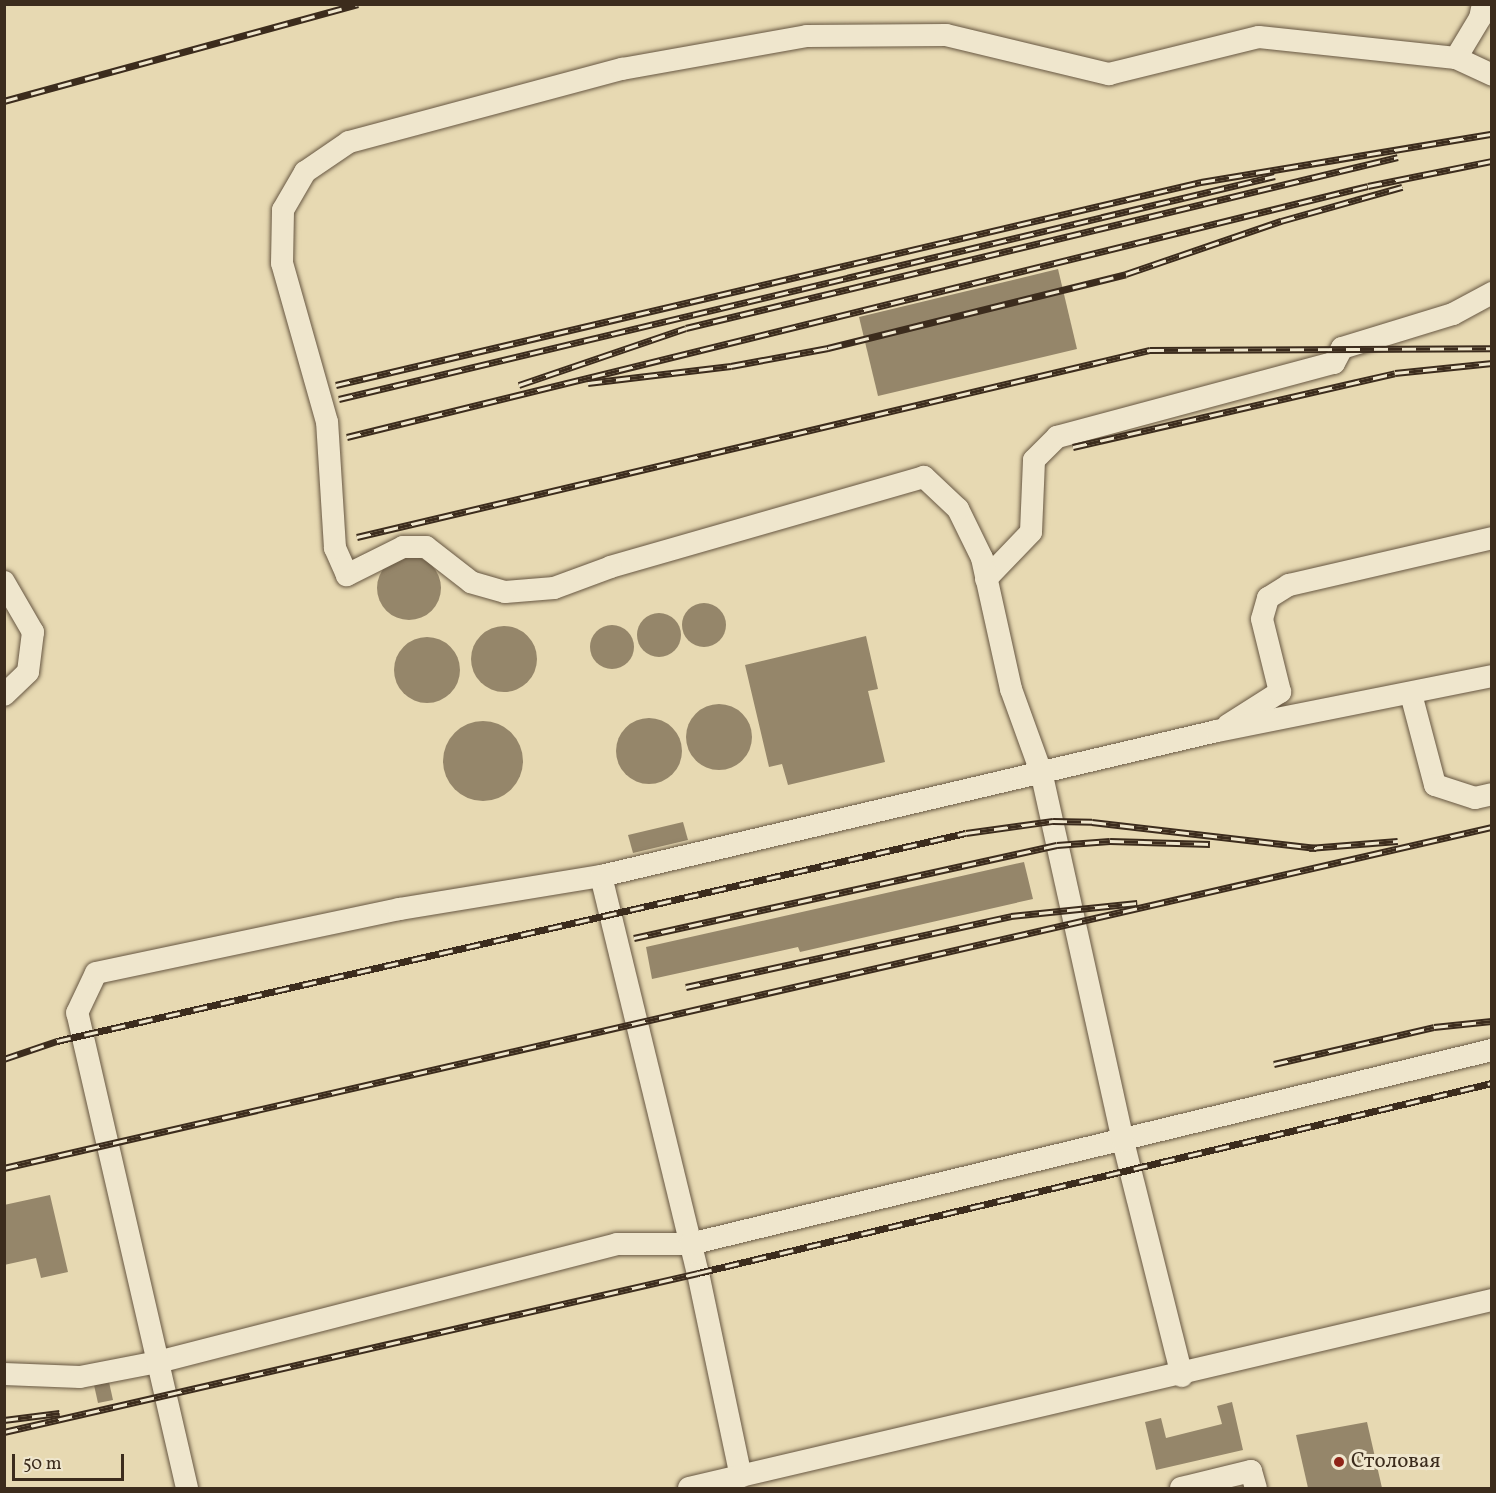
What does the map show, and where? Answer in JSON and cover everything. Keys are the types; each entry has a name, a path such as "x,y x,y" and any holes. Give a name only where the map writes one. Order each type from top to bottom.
{"lane":[{"path":"1456,58 1480,18 1483,4"},
{"path":"1182,1376 1123,1141 1041,772 1011,689 982,558 958,509 924,477 611,567 554,588 505,592 471,582 426,547 403,547 347,575 335,548 327,422 282,263 283,210 305,172 349,142 622,69 807,36 946,35 1109,74 1259,37 1456,58 1491,75"},
{"path":"986,579 1030,532 1034,460 1057,437 1334,363 1342,348 1453,314 1491,293"},
{"path":"1217,731 1280,692 1262,620 1268,598 1289,585 1491,538"},
{"path":"4,582 33,632 28,672 4,695"},
{"path":"187,1488 77,1013 96,974 399,909 601,876 1217,731 1411,694 1491,676"},
{"path":"1411,694 1435,784 1475,798 1491,794"},
{"path":"601,876 690,1244 741,1477"},
{"path":"4,1374 80,1377 158,1362 617,1244 690,1244 1123,1141 1491,1050"},
{"path":"689,1488 1182,1376 1491,1300"},
{"path":"1181,1488 1251,1471 1256,1488"}],"building":[{"path":"1058,269 1077,349 878,396 859,317"},
{"path":"403,556 415,556 432,565 439,576 441,588 439,600 432,611 415,620 403,620 391,615 382,606 377,594 377,582 382,570 391,561"},
{"path":"704,603 713,604 720,609 725,616 725,634 720,641 713,646 704,647 695,646 688,641 683,634 682,625 683,616 688,609 695,604"},
{"path":"659,613 668,614 675,619 680,626 680,644 675,651 668,656 659,657 650,656 643,651 638,644 637,635 638,626 643,619 650,614"},
{"path":"612,625 621,626 628,631 633,638 633,656 628,663 621,668 612,669 603,668 596,663 591,656 590,647 591,638 596,631 603,626"},
{"path":"504,626 516,629 527,636 534,647 537,659 534,671 527,682 516,689 504,692 492,689 481,682 474,671 471,659 474,647 481,636 492,629"},
{"path":"866,636 878,689 868,691 885,762 788,785 782,764 769,767 745,665"},
{"path":"427,637 439,640 450,647 457,658 460,670 457,682 450,693 439,700 427,703 415,700 404,693 397,682 394,670 397,658 404,647 415,640"},
{"path":"719,704 731,707 742,714 749,725 752,737 749,749 742,760 731,767 719,770 707,767 696,760 689,749 686,737 689,725 696,714 707,707"},
{"path":"649,718 661,721 672,728 679,739 682,751 679,763 672,774 661,781 649,784 637,781 626,774 619,763 616,751 619,739 626,728 637,721"},
{"path":"483,721 498,724 511,733 520,746 523,761 520,776 511,789 498,798 483,801 468,798 455,789 446,776 443,761 446,746 455,733 468,724"},
{"path":"683,822 688,840 633,853 628,835"},
{"path":"1024,862 1033,899 800,952 798,947 652,979 646,947"},
{"path":"50,1195 68,1272 41,1278 36,1258 4,1265 4,1205"},
{"path":"109,1382 113,1400 98,1403 94,1385"},
{"path":"1232,1402 1243,1450 1156,1470 1145,1422 1161,1418 1166,1438 1222,1424 1217,1406"},
{"name":"Столовая","path":"1367,1422 1382,1488 1308,1488 1296,1435"}],"railway":[{"path":"4,101 358,4"},
{"path":"336,385 1201,182 1492,134"},
{"path":"519,385 686,328 1398,157"},
{"path":"347,437 1368,186 1492,161"},
{"path":"339,399 1275,176"},
{"path":"588,383 731,366 828,348 1126,274 1281,221 1402,187"},
{"path":"357,537 1150,350 1492,348"},
{"path":"1073,447 1395,373 1492,363"},
{"path":"4,1059 57,1041 966,833 1053,821 1092,822 1317,848"},
{"path":"4,1168 1492,827"},
{"path":"634,938 1057,845 1110,841 1210,844"},
{"path":"1309,848 1398,841"},
{"path":"686,987 1011,916 1137,903"},
{"path":"1274,1064 1434,1027 1492,1021"},
{"path":"4,1432 698,1273 1492,1083"},
{"path":"4,1420 60,1413"}],"place":[{"name":"Столовая","path":"1339,1462"}]}
